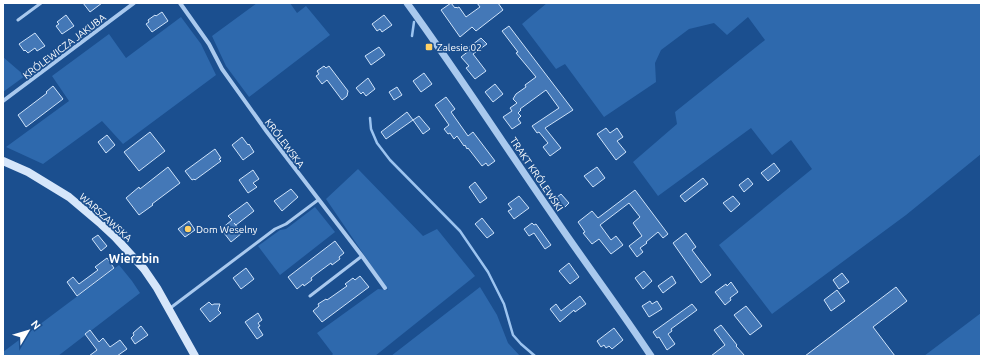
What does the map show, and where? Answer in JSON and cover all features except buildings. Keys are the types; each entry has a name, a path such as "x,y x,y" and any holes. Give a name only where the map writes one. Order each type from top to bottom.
{"main road":[{"name":"WARSZAWSKA","path":"3,161 28,172 69,197 115,237 144,269 157,288 195,356"}],"street":[{"name":"KRÓLEWICZA JAKUBA","path":"3,101 134,3"},
{"name":"KRÓLEWSKA","path":"180,3 209,44 222,69 267,132 385,288"},
{"name":"TRAKT KRÓLEWSKI","path":"407,3 651,356"}],"lane":[{"path":"18,20 41,3"},
{"path":"170,310 275,229 286,224 318,200"},
{"path":"310,296 362,256"}],"shaded area":[{"path":"257,3 290,3 297,13 306,6 330,35 249,97 226,66 212,36"},
{"path":"547,3 981,3 981,154 906,215 772,314 719,245 812,169 791,140 772,155 751,128 658,196 633,162 677,124 675,112 765,40 748,17 727,35 714,23 689,29 661,50 655,63 656,82 604,117 565,64 556,69 522,24"},
{"path":"181,17 201,44 216,75 123,144 102,121 43,164 6,147 69,101 52,76 109,34 126,58"},
{"path":"3,57 25,76 3,92"},
{"path":"358,169 423,236 437,229 475,276 375,356 331,356 333,354 317,333 378,289 388,290 326,199"},
{"path":"315,207 335,232 280,275 258,246 280,230 286,229"},
{"path":"119,265 140,293 58,356 3,356 3,352"},
{"path":"480,287 497,315 508,343 520,356 391,356"},
{"path":"981,313 981,356 924,356"}],"waterway":[{"path":"412,36 414,22"},
{"path":"370,118 371,129 377,143 390,160 460,231 488,272 504,304 513,335 535,356"}],"place":[{"name":"Zalesie 02","path":"429,47"},
{"name":"Dom Weselny","path":"188,229"}],"district":[{"name":"Wierzbin","path":"134,259"}]}
